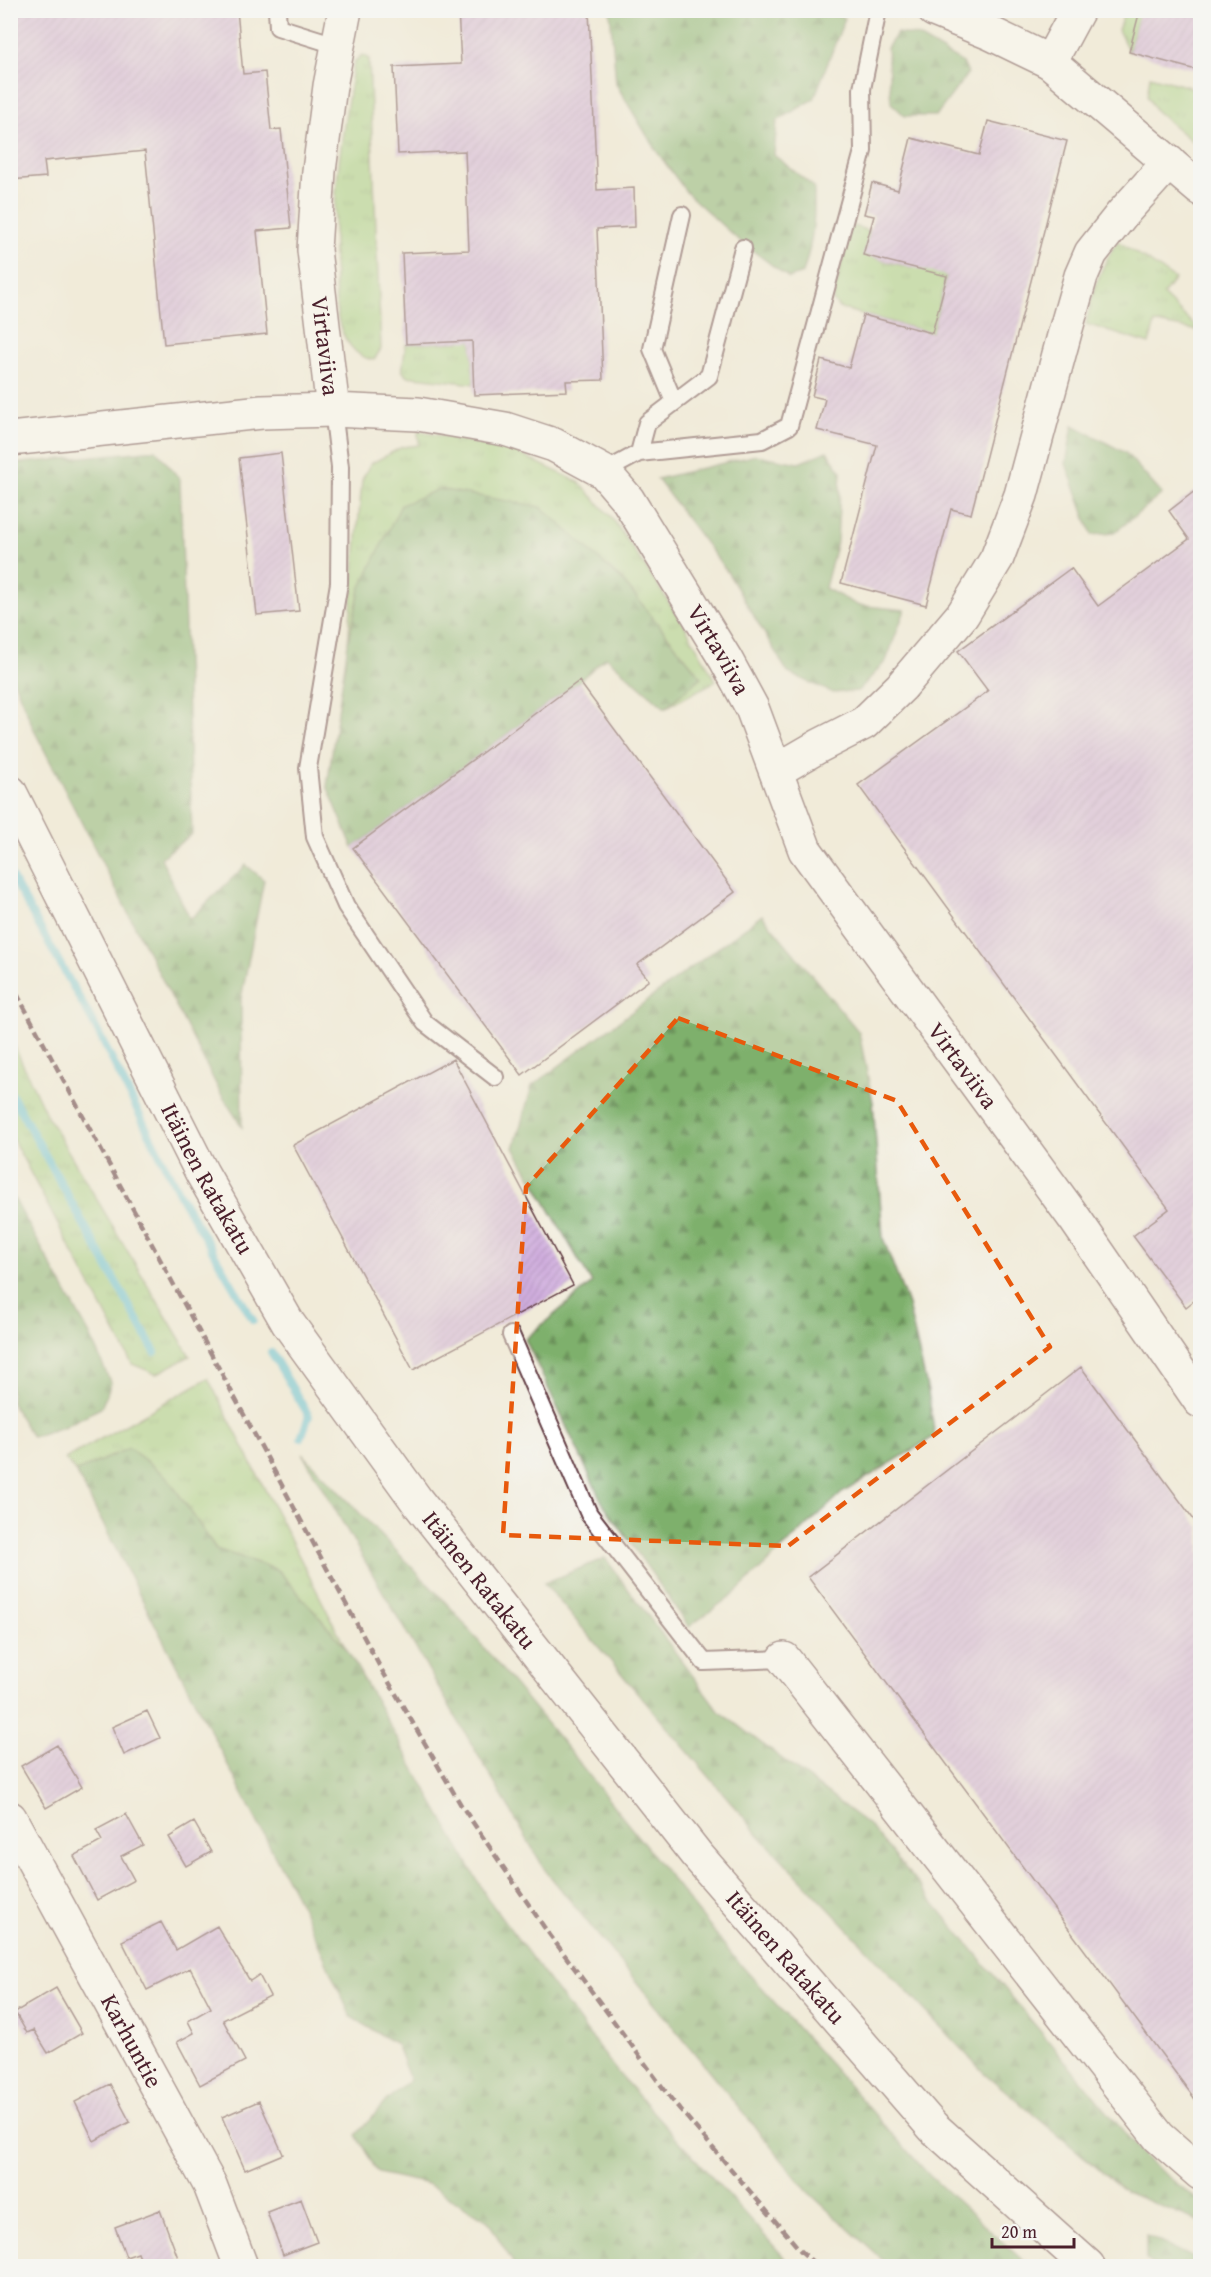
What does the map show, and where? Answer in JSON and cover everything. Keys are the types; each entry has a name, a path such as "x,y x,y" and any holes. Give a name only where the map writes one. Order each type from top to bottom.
{"street":[{"name":"Virtaviiva","path":"345,10 330,86 319,171 314,250 333,410 418,414 505,429 554,445 604,472 628,500 726,660 752,708 805,850 1075,1219 1200,1401"},
{"path":"934,10 990,33 1050,62 1200,189"},
{"path":"1050,62 1078,10"},
{"path":"777,771 864,723 901,687 963,614 997,558 1021,495 1081,276 1091,253 1122,214 1169,162"},
{"path":"10,439 262,412 333,410"},
{"name":"Itäinen Ratakatu","path":"10,792 202,1173 288,1323 417,1501 696,1854 925,2119 1088,2266"},
{"path":"784,1659 1160,2137 1200,2173"},
{"name":"Karhuntie","path":"12,1825 210,2185 241,2266"}],"lane":[{"path":"277,10 278,27 339,46"},
{"path":"604,472 639,453 762,440 789,426 863,151 862,89 878,10"},
{"path":"675,402 652,350 682,215"},
{"path":"639,453 647,423 709,376 742,248"},
{"path":"333,410 340,467 339,583 308,768 315,837 346,906 424,1023 495,1077"},
{"path":"511,1335 588,1514 704,1662 784,1659"}],"highlighted area":[{"path":"678,1018 897,1101 1050,1347 788,1546 503,1535 526,1187"}],"green space":[{"path":"825,10 845,18 814,99 777,121 774,155 814,187 813,230 803,273 789,278 736,238 687,193 655,149 616,84 610,11"},
{"path":"1125,11 1140,11 1129,52 1118,30"},
{"path":"897,33 917,36 963,63 968,73 936,116 905,116 891,103 887,48"},
{"path":"362,55 369,59 381,349 374,360 360,355 350,345 342,332 336,309 334,226 338,171 354,62"},
{"path":"1150,76 1200,90 1200,148 1156,111 1147,96"},
{"path":"850,225 870,231 864,255 912,268 914,261 948,270 932,333 839,308 833,300"},
{"path":"1118,241 1175,279 1163,295 1200,331 1155,323 1149,344 1086,324 1098,281"},
{"path":"471,320 474,384 406,376 402,370 406,344 459,342"},
{"path":"1073,425 1126,453 1162,494 1114,533 1092,535 1066,464"},
{"path":"418,431 513,451 579,482 612,518 683,623 716,681 665,708 701,677 623,581 541,507 348,643 362,480 370,464 402,447 419,445"},
{"path":"156,450 180,479 192,834 161,858 190,919 246,865 264,880 241,999 242,1127 221,1094 35,732 11,674 11,464"},
{"path":"827,451 841,471 837,542 825,588 857,605 905,610 886,661 858,691 833,693 788,673 728,573 657,479 756,455 799,463"},
{"path":"439,489 541,507 623,581 701,677 665,708 606,657 579,681 353,848 327,786 348,643 360,589 401,505"},
{"path":"762,915 859,1032 873,1102 883,1238 908,1305 928,1392 935,1436 842,1493 735,1593 689,1627 602,1502 525,1339 592,1283 514,1148 532,1086"},
{"path":"11,1039 46,1114 190,1356 156,1374 132,1364 11,1136"},
{"path":"11,1193 90,1335 111,1384 101,1408 63,1427 32,1437 11,1403"},
{"path":"208,1378 346,1648 278,1570 216,1549 167,1477 129,1448 76,1472 65,1459"},
{"path":"129,1448 167,1477 216,1549 278,1570 346,1648 488,1899 618,2073 792,2266 515,2266 488,2221 428,2184 378,2173 356,2135 387,2100 410,2080 396,2044 351,2017 303,1910 76,1472"},
{"path":"302,1453 452,1609 577,1760 733,1956 930,2176 1029,2266 889,2266 808,2192 545,1870"},
{"path":"605,1558 719,1711 869,1825 1149,2162 1200,2201 1200,2222 1126,2192 983,2072 758,1834 544,1583"},
{"path":"1146,2235 1200,2261 1200,2266 1155,2266 1146,2259"}],"building":[{"path":"10,10 237,10 243,74 265,72 271,130 281,129 291,228 257,231 267,334 164,344 145,151 44,161 46,177 10,180"},
{"path":"458,10 589,10 597,190 634,188 635,227 597,229 603,380 566,381 567,391 474,395 472,341 406,344 402,253 469,250 465,151 398,154 394,67 461,64"},
{"path":"1140,10 1200,10 1200,71 1129,52"},
{"path":"988,121 1067,141 971,514 951,509 926,605 841,583 877,445 817,430 825,399 812,396 821,360 849,368 863,315 932,333 947,276 863,255 874,216 864,214 872,183 898,190 911,138 979,155"},
{"path":"281,453 299,611 257,615 239,458"},
{"path":"1200,487 1200,1296 1186,1307 1133,1236 1169,1209 858,785 988,691 958,651 1071,568 1098,606 1189,539 1169,511"},
{"path":"579,681 735,892 637,965 649,980 522,1075 353,848"},
{"path":"453,1059 573,1285 413,1370 293,1145"},
{"path":"1081,1367 1200,1528 1200,2106 808,1577"},
{"path":"147,1711 160,1738 124,1755 112,1727"},
{"path":"57,1745 82,1787 46,1808 21,1766"},
{"path":"126,1814 143,1845 121,1856 134,1880 97,1900 74,1856 102,1841 96,1830"},
{"path":"194,1822 211,1852 186,1866 169,1837"},
{"path":"161,1922 176,1950 217,1926 250,1981 259,1975 270,1996 223,2020 245,2061 200,2085 177,2042 194,2033 188,2021 211,2008 190,1968 147,1990 122,1941"},
{"path":"56,1988 82,2033 48,2053 34,2030 27,2033 15,2012"},
{"path":"110,2084 130,2122 94,2141 75,2102"},
{"path":"259,2101 283,2154 245,2170 222,2117"},
{"path":"301,2199 317,2242 283,2255 267,2212"},
{"path":"160,2210 181,2266 143,2266 138,2253 126,2257 115,2227"}],"waterway":[{"path":"10,874 95,1026 181,1197 253,1320"},
{"path":"10,1092 155,1352"},
{"path":"271,1352 309,1416 301,1438"}],"railway":[{"path":"10,981 380,1667 461,1805 544,1927 672,2100 800,2250 817,2266"}]}
